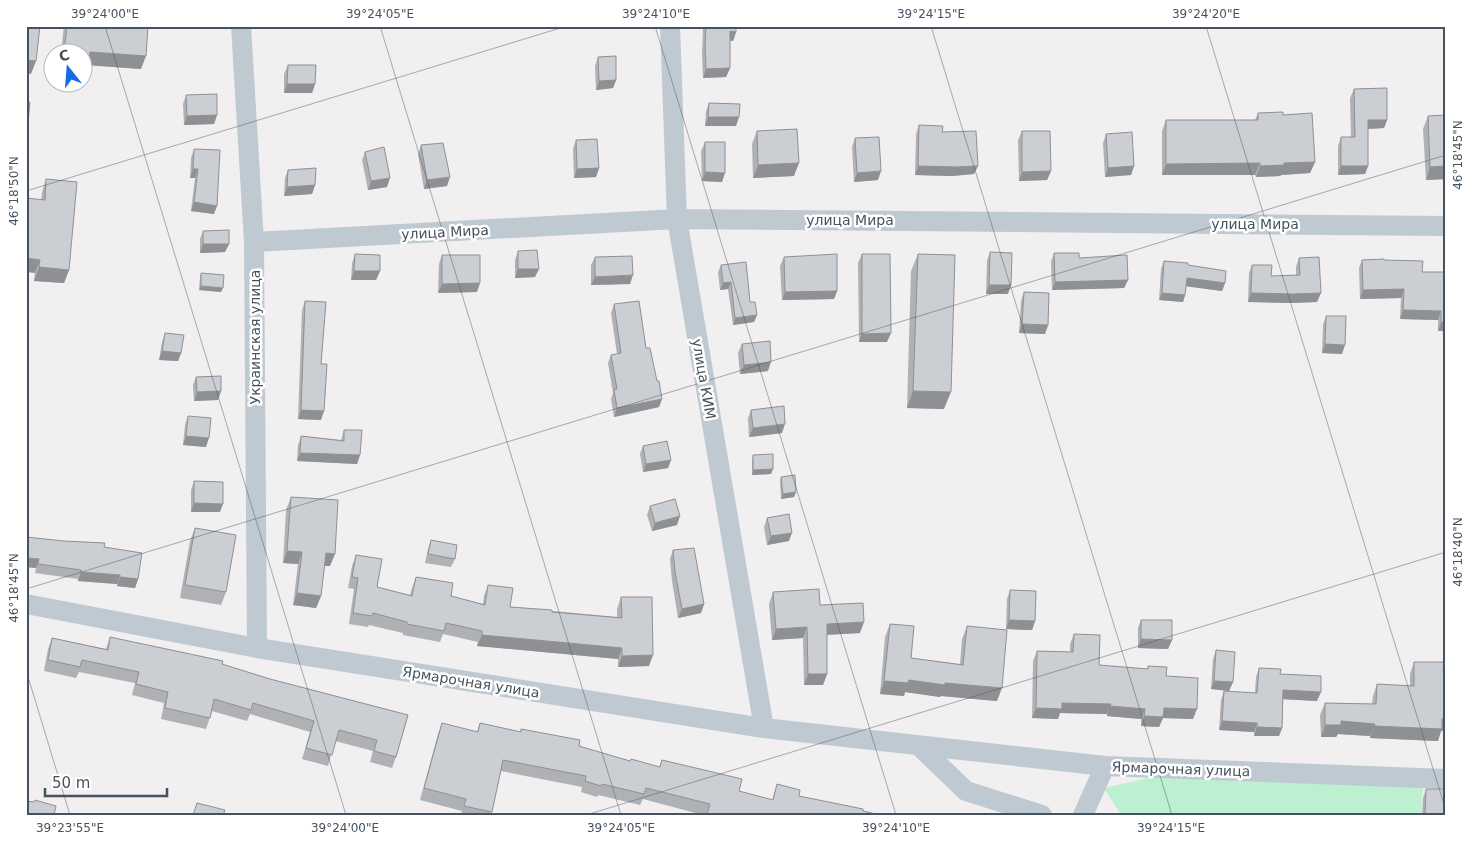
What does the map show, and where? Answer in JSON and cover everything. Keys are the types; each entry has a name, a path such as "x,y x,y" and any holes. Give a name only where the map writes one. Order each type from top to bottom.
{"street":[{"name":"Украинская улица","path":"241,26 254,242 257,648"},
{"name":"улица КИМ","path":"670,26 677,219 764,728"},
{"name":"улица Мира","path":"254,242 677,219 1446,226"},
{"name":"Ярмарочная улица","path":"26,604 257,648 764,728 1104,766 1446,779"},
{"path":"918,745 966,791 1042,815"},
{"path":"1083,815 1104,766"}],"green space":[{"path":"1162,775 1423,787 1421,815 1121,815 1104,788"}],"building":[{"path":"26,26 40,26 36,61 27,60 26,65"},
{"path":"67,26 148,26 146,56 92,52 92,42 65,42"},
{"path":"706,26 736,26 736,32 730,31 730,68 706,69"},
{"path":"616,56 616,80 599,81 598,57"},
{"path":"288,65 316,65 315,84 287,84"},
{"path":"1387,88 1387,120 1368,120 1368,166 1341,166 1341,137 1355,137 1354,89"},
{"path":"217,94 217,115 187,116 186,95"},
{"path":"26,102 30,102 26,142"},
{"path":"709,103 740,104 739,117 708,117"},
{"path":"1283,112 1283,115 1312,113 1315,162 1260,166 1260,163 1166,164 1166,120 1258,120 1258,113"},
{"path":"1446,115 1446,166 1430,167 1428,116"},
{"path":"919,125 943,126 942,132 976,131 978,166 918,166"},
{"path":"797,129 799,163 758,165 757,131"},
{"path":"1022,131 1050,131 1051,171 1022,172"},
{"path":"1132,132 1134,166 1108,168 1106,134"},
{"path":"879,137 881,171 857,173 855,138"},
{"path":"597,139 599,168 577,169 576,140"},
{"path":"705,142 725,142 725,173 705,172"},
{"path":"443,143 450,177 427,180 421,145"},
{"path":"384,147 390,178 371,181 365,152"},
{"path":"194,149 220,150 217,206 194,202 198,169 193,169"},
{"path":"316,168 315,185 287,187 288,170"},
{"path":"46,179 77,182 69,270 39,267 40,260 26,258 26,198 45,200"},
{"path":"229,230 229,244 203,244 203,231"},
{"path":"537,250 539,269 518,269 518,251"},
{"path":"990,252 1012,253 1011,285 989,285"},
{"path":"1054,253 1079,253 1079,258 1127,255 1128,280 1055,282"},
{"path":"355,254 380,255 380,271 354,271"},
{"path":"837,254 837,291 785,292 784,257"},
{"path":"862,254 890,254 891,333 862,334"},
{"path":"918,254 955,255 951,392 913,391"},
{"path":"442,255 480,255 480,283 442,284"},
{"path":"632,256 633,275 595,277 595,257"},
{"path":"1319,257 1321,293 1251,293 1252,265 1272,265 1271,276 1300,275 1299,258"},
{"path":"1362,260 1423,261 1422,272 1446,272 1446,322 1441,322 1441,311 1403,310 1404,289 1363,290"},
{"path":"1164,261 1188,263 1188,265 1226,271 1225,283 1187,278 1185,295 1162,293"},
{"path":"746,262 750,302 755,302 757,315 735,318 731,282 723,283 721,265"},
{"path":"201,273 224,275 223,288 201,286"},
{"path":"1024,292 1049,293 1048,325 1022,324"},
{"path":"305,301 326,302 321,364 327,364 324,411 301,410"},
{"path":"639,301 646,348 650,348 662,399 617,408 614,390 617,389 611,355 621,353 614,304"},
{"path":"1326,316 1346,316 1345,345 1325,344"},
{"path":"165,333 184,335 181,353 162,351"},
{"path":"770,341 771,362 744,365 742,344"},
{"path":"221,376 221,391 197,392 196,377"},
{"path":"784,406 785,424 753,428 751,410"},
{"path":"188,416 211,418 209,438 186,436"},
{"path":"344,430 362,430 360,455 300,453 301,436 344,441"},
{"path":"667,441 671,460 646,464 643,446"},
{"path":"773,454 773,469 753,470 753,455"},
{"path":"795,475 796,492 783,494 781,477"},
{"path":"194,481 223,482 223,504 194,503"},
{"path":"291,497 338,500 335,554 326,553 321,596 297,593 302,552 287,551"},
{"path":"675,499 680,516 655,523 650,506"},
{"path":"789,514 792,533 771,536 767,518"},
{"path":"195,528 236,535 226,592 185,585"},
{"path":"26,537 105,543 104,547 142,553 138,579 120,577 120,575 81,572 81,570 38,564 39,559 26,558"},
{"path":"431,540 457,545 455,559 428,554"},
{"path":"694,548 704,604 682,609 673,550"},
{"path":"356,555 382,559 377,587 412,596 416,577 453,583 451,596 485,605 488,585 513,588 510,607 622,618 621,597 652,597 653,655 622,656 622,648 482,635 482,631 446,623 444,631 407,624 407,622 373,613 372,616 353,613 358,578 352,577"},
{"path":"819,589 820,605 863,603 864,622 827,624 827,674 808,674 807,627 776,629 773,592"},
{"path":"1010,590 1036,591 1035,621 1009,620"},
{"path":"1141,620 1172,620 1172,640 1141,639"},
{"path":"890,624 914,626 911,658 963,665 967,626 1007,630 1002,688 945,683 945,685 909,680 908,683 884,681"},
{"path":"1074,634 1100,635 1099,665 1148,669 1148,666 1167,667 1166,676 1198,678 1197,709 1164,708 1163,717 1144,716 1145,709 1110,706 1111,704 1062,703 1062,709 1036,708 1037,651 1073,652"},
{"path":"110,637 223,661 222,664 270,679 408,715 396,757 374,751 377,740 339,730 332,755 306,748 314,721 253,703 251,710 214,699 210,718 165,708 168,692 136,684 139,672 82,660 80,667 48,660 52,638 108,650"},
{"path":"1216,650 1235,652 1233,682 1214,681"},
{"path":"1414,662 1444,662 1443,671 1446,671 1446,719 1442,719 1442,729 1374,726 1375,724 1341,721 1341,725 1325,725 1325,703 1376,704 1377,684 1414,686"},
{"path":"1259,668 1281,669 1280,674 1321,676 1321,692 1283,690 1282,728 1257,727 1257,723 1222,721 1224,691 1257,693"},
{"path":"442,723 478,732 480,723 521,732 521,729 580,740 579,746 630,761 631,759 660,767 662,760 742,779 739,791 773,800 777,784 800,790 799,796 863,809 863,811 880,815 707,815 710,804 646,788 644,794 602,784 601,786 585,781 586,776 503,760 492,812 464,806 466,799 424,788"},
{"path":"1426,789 1446,789 1446,815 1425,815"},
{"path":"35,800 56,806 54,815 26,815 26,801 34,802"},
{"path":"197,803 225,810 223,815 193,815"}]}
